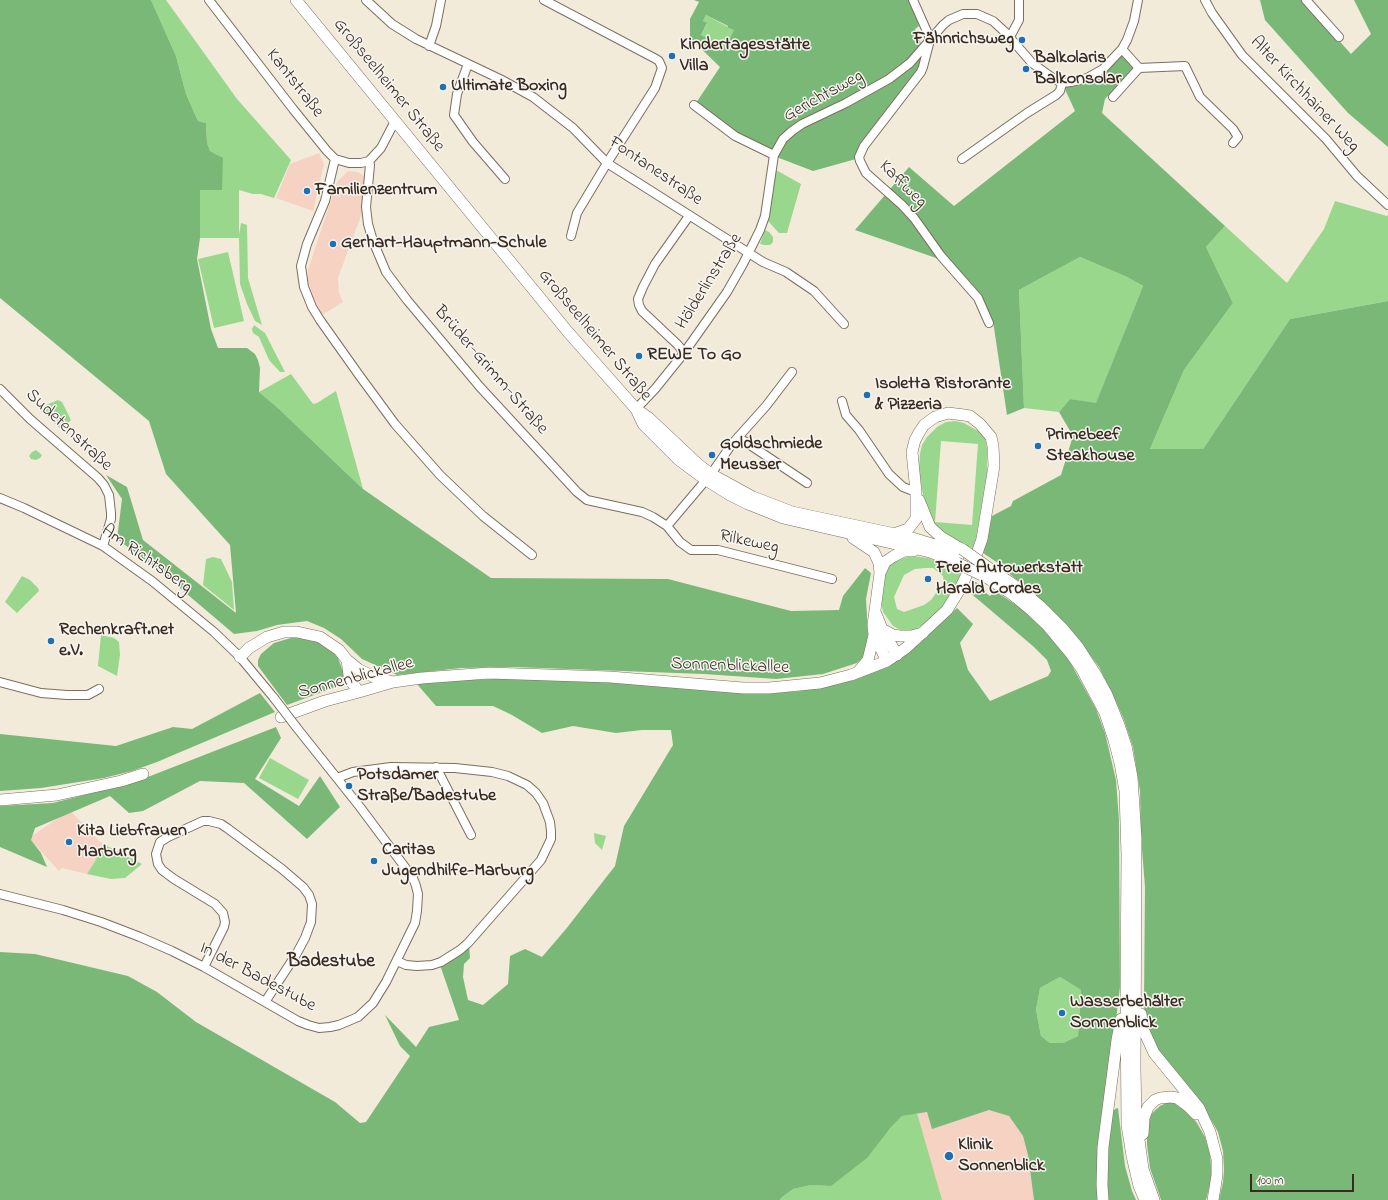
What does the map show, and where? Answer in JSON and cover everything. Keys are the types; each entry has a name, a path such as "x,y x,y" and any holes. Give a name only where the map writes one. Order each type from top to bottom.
{"main road":[{"name":"Großseelheimer Straße","path":"296,0 581,347 636,409 643,424 658,441 679,460 709,477 730,495 783,518 930,552"},
{"name":"Sonnenblickallee","path":"281,717 325,701 393,682 422,678 489,673 610,677 743,688 769,688 820,683 858,672 887,661 897,655 925,632 953,602 968,574 980,546 993,473 994,457 991,438 980,424 970,416 948,413 935,417 924,425 915,440 912,452 916,492"},
{"path":"709,477 752,497 792,512 928,542 960,555"},
{"path":"894,534 908,529 916,520 916,492"},
{"path":"916,492 930,527 960,555 1034,601 1070,637 1096,675 1107,695 1119,725 1129,762 1135,809 1136,1118 1140,1156 1147,1182 1154,1200"},
{"path":"840,531 865,545 874,552 879,563 880,573 873,625 897,655"},
{"path":"880,573 885,562 900,552 930,552 960,555"},
{"path":"989,574 1030,609 1064,644 1081,668 1105,713 1120,763 1127,824 1127,1125 1139,1186 1145,1200"},
{"path":"240,657 249,648 267,638 284,632 297,632 324,639 339,650 347,660 358,669 374,677 393,682"},
{"path":"878,632 906,637 925,632"},
{"path":"878,632 887,661"},
{"path":"858,672 868,660 878,632"},
{"path":"347,660 349,675 359,692"},
{"path":"358,669 361,676 359,692"},
{"path":"0,800 57,795 120,781 143,774"},
{"path":"1136,964 1141,984 1142,1021 1150,1046 1160,1062 1198,1108 1210,1132 1217,1159 1217,1175 1213,1200"},
{"path":"1103,1200 1103,1147 1117,1040 1126,995"},
{"path":"1147,1182 1143,1126 1146,1112 1151,1103 1160,1098 1177,1098 1188,1106 1210,1132"}],"street":[{"name":"Kantstraße","path":"209,0 288,103 335,159"},
{"name":"Fontanestraße","path":"366,0 392,24 429,46 533,97 573,128 607,163 763,262 786,272 814,291 844,324"},
{"path":"429,46 436,26 441,0"},
{"path":"544,0 659,61 662,68 655,88 577,213 571,236"},
{"path":"913,0 930,40"},
{"path":"1010,37 1019,20 1019,0"},
{"path":"962,159 1027,113 1056,95 1060,91 1062,83 1081,80 1097,73 1110,63 1122,49 1127,40 1134,21 1138,0"},
{"name":"Alter Kirchhainer Weg","path":"1205,0 1212,13 1242,55 1326,139 1356,176 1388,205"},
{"path":"1306,0 1339,37"},
{"name":"Gerichtsweg","path":"774,155 783,139 802,124 846,103 888,79 910,63 938,30 956,16 968,13 977,14 988,18 1010,37 1036,67 1062,83"},
{"name":"Kaffweg","path":"930,40 921,72 864,146 859,157 866,173 902,205 914,218 941,256 978,298 989,323"},
{"path":"1122,49 1139,68"},
{"path":"468,64 457,94 454,115 473,142 505,180"},
{"path":"1113,97 1139,68 1185,66 1200,97 1233,129 1238,137 1233,142"},
{"path":"694,105 736,136 774,155"},
{"path":"395,122 381,148 369,160 360,163 349,163 335,159 325,201 307,244 301,266 304,287 312,307 320,320 358,375 395,424 440,475 483,516 532,555"},
{"name":"Hölderlinstraße","path":"636,409 658,386 684,353 727,292 749,253 760,230 766,211 774,155"},
{"name":"Brüder-Grimm-Straße","path":"369,160 370,165 366,207 368,224 373,241 386,272 407,300 480,387 582,497 598,503 642,512 667,526"},
{"path":"684,353 678,345 642,311 638,300 655,264 689,216"},
{"path":"667,526 709,477 738,437 766,406 792,372"},
{"name":"Sudetenstraße","path":"0,389 30,419 98,478 104,485 110,501 111,519 103,546"},
{"path":"842,402 846,415 859,430 889,474 903,487 916,492"},
{"path":"738,437 807,483"},
{"name":"Am Richtsberg","path":"0,498 103,546 152,581 190,611 240,657"},
{"name":"Rilkeweg","path":"667,526 680,542 691,550 718,550 832,579"},
{"name":"In der Badestube","path":"0,894 45,905 101,922 172,951 204,967 298,1021 308,1025 319,1028 339,1025 358,1017 373,1003 386,982 414,923 417,911 418,894 413,878 337,778 240,657"},
{"path":"0,682 41,693 67,695 88,695 99,689"},
{"path":"337,778 353,772 391,767 436,767 492,772 521,781 536,793 543,803 550,822 550,839 541,860 468,943 441,962 432,965 406,965 397,960"},
{"path":"436,767 471,835"},
{"path":"204,967 224,927 225,922 223,913 215,904 162,870 158,864 156,851 159,844 168,836 203,821 208,821 221,824 282,869 303,887 309,895 312,904 311,922 305,938 265,1002"}],"shaded area":[{"path":"319,153 324,164 313,211 276,198 290,164"},
{"name":"Gerhart-Hauptmann-Schule","path":"348,171 358,172 367,178 362,213 338,278 339,293 343,302 322,315 312,295 308,281 308,270 337,182"},
{"path":"70,810 100,842 105,845 87,874 62,868 59,871 29,838"},
{"name":"Klinik Sonnenblick","path":"989,1110 1009,1116 1023,1136 1028,1155 1034,1200 780,1200 793,1189 811,1185 902,1116 927,1112 932,1129"}],"green space":[{"path":"0,0 151,0 176,56 186,94 198,121 206,123 207,143 210,151 223,158 222,190 200,190 200,238 197,259 211,329 218,348 247,348 255,354 260,368 259,392 278,408 363,489 491,578 668,579 791,611 839,610 843,596 865,568 871,573 866,599 868,635 865,656 857,663 823,674 776,679 704,674 513,667 461,668 397,675 362,659 341,639 324,628 307,621 277,625 257,631 234,634 161,572 117,539 122,499 106,475 127,487 143,540 236,613 230,545 166,474 149,421 0,298"},
{"path":"151,0 166,0 237,99 291,160 274,198 239,190 239,235 241,223 247,225 248,278 262,325 255,321 240,284 239,238 200,238 200,190 219,156 210,151 207,143 206,123 198,121 186,94 176,56"},
{"path":"694,0 913,0 919,26 915,29 925,53 913,81 856,159 813,171 774,156 755,145 696,103 720,67 690,38 690,19 699,2","holes":["706,15 728,26 727,29 729,28 734,30 726,48 701,35 707,23 703,21"]},
{"path":"1260,0 1303,0 1351,54 1371,34 1354,0 1388,0 1388,147 1348,113 1265,20"},
{"path":"706,15 728,27 727,29 729,28 735,30 725,49 701,35 707,24 703,21"},
{"path":"1123,54 1134,69 1105,99 1102,113 1225,226 1206,247 1233,303 1184,370 1150,449 1203,449 1290,319 1388,301 1388,1200 1219,1200 1224,1170 1223,1151 1218,1132 1203,1106 1168,1066 1151,1039 1145,1019 1145,887 1141,837 1140,791 1133,747 1124,720 1099,667 1072,631 1047,605 998,563 983,553 992,516 1011,506 1013,501 1061,475 1073,436 1059,412 1070,399 1096,403 1143,286 1127,277 1080,257 1019,290 1024,408 1007,415 993,321 939,259 855,230 909,167 954,206 1075,111 1064,87 1083,84 1093,80 1106,71"},
{"path":"776,170 801,184 787,233 779,233 768,221"},
{"path":"1335,201 1387,216 1388,215 1388,301 1290,319 1203,449 1150,449 1184,370 1233,303 1206,247 1225,226 1287,283 1324,229"},
{"path":"765,230 773,237 773,242 770,245 760,244"},
{"path":"228,252 244,321 214,328 198,259"},
{"path":"1080,257 1127,277 1143,286 1096,404 1070,399 1059,412 1024,408 1019,290"},
{"path":"254,325 265,333 285,372 280,372 269,360 259,337 253,333 252,329"},
{"path":"291,374 313,404 336,391 363,489 278,408 259,392"},
{"path":"58,400 62,402 71,420 62,430 41,411 46,405"},
{"path":"955,421 964,423 980,432 985,438 987,448 987,473 973,548 949,538 933,524 926,508 923,495 919,470 922,445 927,437 937,427 946,422","holes":["941,441 978,444 972,525 935,522"]},
{"path":"36,450 42,455 36,460 31,459 29,456"},
{"path":"913,556 928,558 964,575 950,597 933,618 913,631 904,632 893,626 883,612 880,594 884,577 890,565 897,559","holes":["933,568 943,576 944,582 931,600 924,605 904,612 897,609 894,597 904,575 915,569"]},
{"path":"213,557 221,559 232,582 234,610 203,585 206,559"},
{"path":"22,576 30,580 39,591 17,613 5,602"},
{"path":"974,581 985,587 986,593 990,596 995,591 1022,609 1055,640 1070,662 1096,709 1105,733 1116,780 1119,820 1120,987 1111,1061 1100,1200 1034,1200 1028,1155 1023,1136 1009,1116 989,1110 932,1129 927,1112 902,1116 891,1127 867,1158 831,1186 811,1185 793,1189 780,1200 0,1200 0,952 35,954 128,976 157,992 196,1022 335,1102 360,1123 366,1122 410,1056 400,1046 385,1015 416,1047 429,1027 459,1020 440,965 469,945 470,958 464,964 463,977 468,1000 483,1005 508,984 510,956 525,949 542,957 566,929 615,866 624,826 673,745 671,730 642,730 616,733 573,726 542,733 512,715 493,706 436,706 416,683 520,678 596,681 761,694 801,691 856,678 877,671 919,644 957,608 973,624 960,643 968,670 990,701 1048,676 1051,671 1047,660 1034,647 968,591","holes":["1060,977 1081,990 1078,1036 1063,1043 1050,1043 1041,1036 1036,1010 1040,988"]},
{"path":"101,635 114,638 119,642 120,655 117,676 98,666"},
{"path":"294,637 317,640 329,647 338,658 344,674 343,681 336,687 287,705 258,666 258,660 261,654 274,643"},
{"path":"260,693 275,712 157,762 132,771 104,778 41,788 0,791 0,734 116,746 173,727 192,729"},
{"path":"276,727 281,738 255,779 299,806 320,776 340,807 307,839 244,783 200,781 143,811 129,813 110,796 35,828 31,840 41,853 47,867 0,847 0,806 53,803 135,782"},
{"path":"270,758 309,780 298,799 259,778"},
{"path":"594,833 606,836 602,850 595,843"},
{"path":"105,845 142,864 125,878 111,879 87,874"},
{"path":"1060,977 1081,990 1078,1036 1063,1043 1050,1043 1041,1036 1036,1010 1040,988"},
{"path":"1168,1102 1177,1103 1187,1110 1205,1137 1210,1154 1212,1177 1206,1200 1161,1200 1150,1168 1147,1145 1147,1126 1151,1114 1160,1106"},
{"path":"1118,1108 1125,1166 1136,1200 1109,1200 1107,1180 1110,1116 1115,1109"},
{"path":"917,1113 942,1200 780,1200 793,1189 811,1185 831,1186 902,1116"}],"place":[{"name":"Fähnrichsweg","path":"1022,40"},
{"name":"Kindertagesstätte Villa","path":"672,56"},
{"name":"Balkolaris Balkonsolar","path":"1026,69"},
{"name":"Ultimate Boxing","path":"443,87"},
{"name":"Familienzentrum","path":"307,191"},
{"name":"Gerhart-Hauptmann-Schule","path":"333,244"},
{"name":"REWE To Go","path":"639,356"},
{"name":"Isoletta Ristorante & Pizzeria","path":"867,395"},
{"name":"Primebeef Steakhouse","path":"1038,446"},
{"name":"Goldschmiede Meusser","path":"712,455"},
{"name":"Freie Autowerkstatt Harald Cordes","path":"928,579"},
{"name":"Rechenkraft.net e.V.","path":"51,641"},
{"name":"Potsdamer Straße/Badestube","path":"349,786"},
{"name":"Kita Liebfrauen Marburg","path":"69,842"},
{"name":"Caritas Jugendhilfe-Marburg","path":"374,861"},
{"name":"Wasserbehälter Sonnenblick","path":"1062,1013"},
{"name":"Klinik Sonnenblick","path":"949,1156"}],"district":[{"name":"Badestube","path":"331,963"}]}
